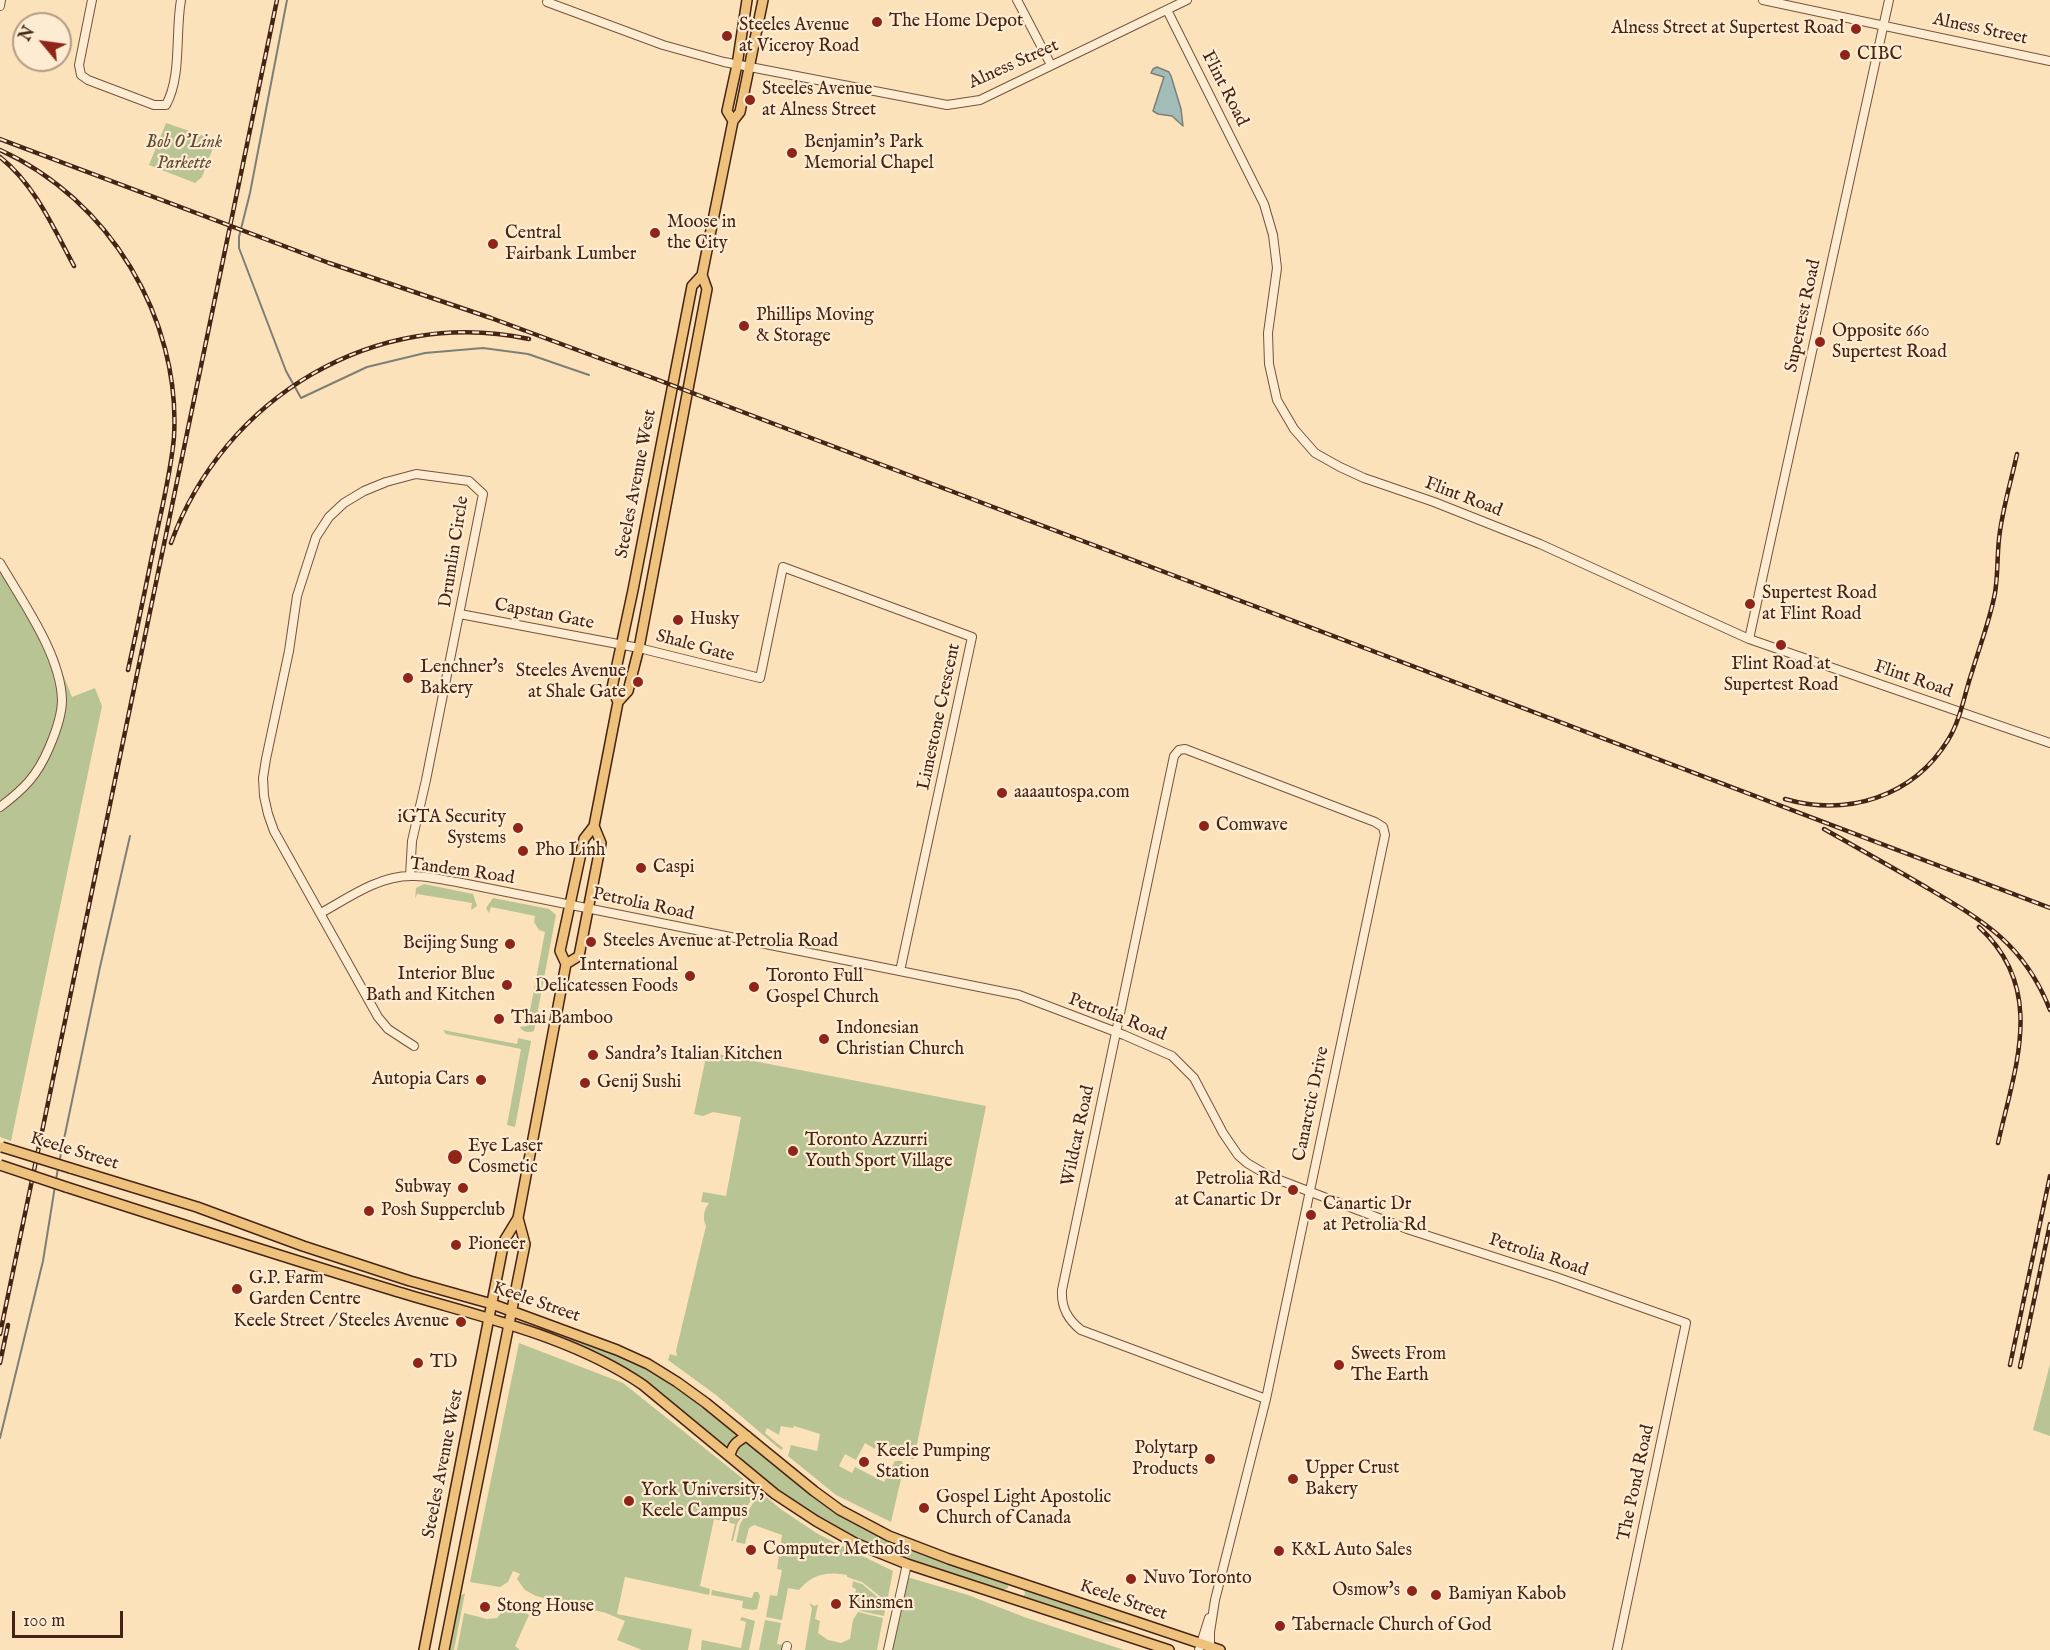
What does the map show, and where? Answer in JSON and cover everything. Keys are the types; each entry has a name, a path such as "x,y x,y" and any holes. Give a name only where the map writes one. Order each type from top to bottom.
{"main road":[{"name":"Steeles Avenue West","path":"733,121 727,111 747,0"},
{"name":"Steeles Avenue West","path":"618,702 612,688 692,286 702,275 733,121 740,112 763,0"},
{"name":"Steeles Avenue West","path":"424,1650 504,1241 518,1218 566,964 560,951 584,839 594,826 618,702 628,691 639,648 705,300 707,288 702,275"},
{"name":"Steeles Avenue West","path":"566,964 579,956 601,843 594,826"},
{"name":"Keele Street","path":"1,1147 196,1207 303,1246 410,1281 492,1304 572,1332 648,1364 706,1403 814,1491 860,1521 912,1546 1208,1648"},
{"name":"Keele Street","path":"0,1165 276,1255 553,1340 606,1362 643,1385 775,1494 855,1543 907,1564 1169,1650"},
{"name":"Steeles Avenue West","path":"444,1650 525,1244 518,1218"},
{"path":"730,1456 736,1442 747,1436"},
{"path":"1010,1598 1017,1582"}],"street":[{"path":"0,6 1,0"},
{"path":"92,0 79,65 81,75 88,80 154,105 165,105 170,97 177,57 178,17 181,0"},
{"name":"Alness Street","path":"548,0 547,2 663,45 737,65 946,105 980,100 1187,0"},
{"path":"1017,0 1051,65"},
{"name":"Alness Street","path":"1763,0 2050,61"},
{"name":"Supertest Road","path":"1749,639 1889,0"},
{"name":"Flint Road","path":"1167,10 1264,204 1273,235 1277,268 1268,333 1269,364 1277,400 1294,429 1315,453 1364,478 1428,500 1540,544 1749,639 2050,743"},
{"name":"Drumlin Circle","path":"321,913 274,831 268,814 263,778 289,651 297,596 316,537 329,518 344,503 364,491 416,474 469,481 483,494 412,841 410,876"},
{"path":"0,563 48,648 57,671 62,700 55,736 43,763 22,791 0,807"},
{"name":"Limestone Crescent","path":"760,678 783,567 972,637 900,971"},
{"name":"Capstan Gate","path":"460,614 622,644"},
{"name":"Shale Gate","path":"622,644 760,678"},
{"name":"Canarctic Drive","path":"1179,750 1185,749 1374,822 1383,827 1385,831 1266,1399 1215,1600 1208,1648"},
{"name":"Wildcat Road","path":"1179,750 1174,756 1062,1290 1064,1309 1074,1324 1089,1334 1266,1399"},
{"name":"Tandem Road","path":"321,913 365,888 387,880 410,876 457,882 570,906"},
{"name":"Petrolia Road","path":"570,906 1012,993 1116,1032 1172,1056 1199,1085 1231,1145 1247,1163 1269,1176 1410,1230 1556,1277 1686,1323"},
{"path":"321,913 378,1017 388,1029 414,1046"},
{"name":"The Pond Road","path":"1617,1650 1686,1323"},
{"path":"888,1650 907,1564"}],"green space":[{"name":"Bob O'Link Parkette","path":"166,123 216,140 202,177 195,183 149,165"},
{"path":"0,556 53,649 72,697 95,688 102,706 11,1141 0,1137"},
{"path":"424,884 473,894 477,906 471,910 472,903 417,894 415,899 416,888"},
{"path":"493,898 549,909 556,915 532,1032 524,1031 520,1027 527,1026 545,932 539,930 534,922 535,916 491,907 489,913 486,908"},
{"path":"443,1030 517,1044 518,1038 531,1041 515,1127 507,1125 521,1049 446,1034"},
{"path":"707,1052 986,1106 914,1459 897,1447 877,1443 875,1449 865,1443 856,1460 845,1454 839,1466 852,1473 855,1467 884,1482 895,1461 902,1461 904,1466 891,1522 836,1495 788,1456 791,1445 817,1451 820,1434 794,1426 793,1428 781,1426 779,1435 767,1428 765,1433 783,1448 781,1450 716,1395 668,1360 670,1354 677,1356 676,1351 706,1226 704,1214 709,1203 701,1202 703,1192 726,1196 741,1117 713,1112 703,1116 694,1114"},
{"path":"569,1338 622,1357 650,1371 697,1402 737,1435 726,1447 644,1380 602,1354"},
{"path":"519,1343 623,1383 757,1490 737,1524 733,1541 731,1541 735,1524 714,1519 700,1586 710,1589 709,1595 625,1577 617,1614 692,1629 688,1650 642,1650 617,1640 625,1621 606,1613 536,1596 525,1590 517,1579 520,1574 513,1571 508,1582 500,1587 470,1582"},
{"path":"2050,1364 2050,1436 2033,1430"},
{"path":"749,1444 822,1500 880,1536 927,1556 1006,1583 1008,1588 997,1589 929,1567 846,1533 800,1505 743,1461 737,1453 739,1446"},
{"path":"760,1492 818,1534 893,1571 887,1602 862,1582 847,1577 847,1575 833,1573 809,1580 799,1590 788,1588 782,1620 766,1617 770,1595 777,1596 782,1570 777,1569 782,1535 754,1525 749,1528 745,1544 736,1542 740,1524"},
{"path":"907,1577 968,1595 1024,1617 1124,1650 892,1650"},
{"path":"853,1581 862,1584 886,1604 884,1616 860,1611 856,1607 857,1603 854,1599 856,1589 852,1587"},
{"path":"1024,1589 1124,1624 1088,1619 1022,1597 1025,1594"},
{"path":"712,1590 752,1598 754,1592 758,1592 760,1596 757,1609 742,1608 743,1601 711,1595"},
{"path":"465,1593 454,1650 449,1650 460,1596"},
{"path":"501,1598 509,1600 529,1615 515,1646 520,1650 457,1650 464,1613 487,1619 497,1618 500,1614"},
{"path":"809,1603 815,1606 818,1604 815,1619 820,1621 818,1633 828,1640 841,1643 850,1639 853,1620 858,1612 883,1618 877,1650 805,1650 812,1608"},
{"path":"742,1617 755,1621 749,1650 701,1650 702,1640 741,1648 746,1622 740,1620"},
{"path":"765,1620 781,1623 777,1644 784,1645 783,1650 759,1650"}],"water":[{"path":"1157,67 1169,72 1171,76 1181,109 1183,126 1172,116 1153,111 1164,77 1151,73"}],"waterway":[{"path":"287,0 250,193 239,237 239,248 286,371 301,398 367,367 425,353 483,348 528,354 589,375"},
{"path":"59,1163 130,836"},
{"path":"56,1180 58,1168"},
{"path":"0,1438 43,1261 55,1186"}],"railway":[{"path":"0,1334 277,0"},
{"path":"0,139 329,263 491,318 653,378 2050,908"},
{"path":"0,150 39,172 74,199 105,231 130,267 151,307 165,349 173,393 173,450 128,670"},
{"path":"0,157 23,180 33,194 74,266"},
{"path":"171,543 195,491 228,445 267,406 312,374 362,351 416,336 472,332 529,339"},
{"path":"1785,799 1808,804 1832,805 1877,798 1916,776 1933,760 1948,740 1959,715 1993,603 2000,528 2017,454"},
{"path":"1824,829 1961,908 1997,934 2027,966 2050,1010"},
{"path":"1979,927 2000,951 2013,976 2019,1003 2020,1030 2017,1058 1998,1143"},
{"path":"2010,1365 2050,1176"},
{"path":"2020,1367 2050,1224"},
{"path":"0,1363 8,1325"}],"place":[{"name":"The Home Depot","path":"877,22"},
{"name":"Alness Street at Supertest Road","path":"1856,29"},
{"name":"Steeles Avenue at Viceroy Road","path":"727,36"},
{"name":"CIBC","path":"1845,55"},
{"name":"Steeles Avenue at Alness Street","path":"750,100"},
{"name":"Benjamin's Park Memorial Chapel","path":"792,153"},
{"name":"Moose in the City","path":"655,233"},
{"name":"Central Fairbank Lumber","path":"493,244"},
{"name":"Phillips Moving & Storage","path":"744,326"},
{"name":"Opposite 660 Supertest Road","path":"1820,342"},
{"name":"Supertest Road at Flint Road","path":"1750,604"},
{"name":"Husky","path":"678,620"},
{"name":"Flint Road at Supertest Road","path":"1781,645"},
{"name":"Lenchner's Bakery","path":"408,678"},
{"name":"Steeles Avenue at Shale Gate","path":"638,682"},
{"name":"aaaautospa.com","path":"1002,793"},
{"name":"Comwave","path":"1204,826"},
{"name":"iGTA Security Systems","path":"518,828"},
{"name":"Pho Linh","path":"523,851"},
{"name":"Caspi","path":"641,868"},
{"name":"Steeles Avenue at Petrolia Road","path":"591,942"},
{"name":"Beijing Sung","path":"510,944"},
{"name":"International Delicatessen Foods","path":"690,976"},
{"name":"Interior Blue Bath and Kitchen","path":"507,985"},
{"name":"Toronto Full Gospel Church","path":"754,987"},
{"name":"Thai Bamboo","path":"499,1019"},
{"name":"Indonesian Christian Church","path":"824,1039"},
{"name":"Sandra's Italian Kitchen","path":"593,1055"},
{"name":"Autopia Cars","path":"481,1080"},
{"name":"Genij Sushi","path":"585,1083"},
{"name":"Toronto Azzurri Youth Sport Village","path":"793,1151"},
{"name":"Eye Laser Cosmetic","path":"455,1157"},
{"name":"Subway","path":"463,1188"},
{"name":"Petrolia Rd at Canartic Dr","path":"1293,1190"},
{"name":"Posh Supperclub","path":"369,1211"},
{"name":"Canartic Dr at Petrolia Rd","path":"1311,1215"},
{"name":"Pioneer","path":"456,1245"},
{"name":"G.P. Farm Garden Centre","path":"237,1289"},
{"name":"Keele Street / Steeles Avenue","path":"461,1322"},
{"name":"TD","path":"418,1363"},
{"name":"Sweets From The Earth","path":"1339,1365"},
{"name":"Polytarp Products","path":"1210,1459"},
{"name":"Keele Pumping Station","path":"864,1462"},
{"name":"Upper Crust Bakery","path":"1293,1479"},
{"name":"York University, Keele Campus","path":"629,1501"},
{"name":"Gospel Light Apostolic Church of Canada","path":"924,1508"},
{"name":"Computer Methods","path":"751,1550"},
{"name":"K&L Auto Sales","path":"1279,1551"},
{"name":"Nuvo Toronto","path":"1131,1579"},
{"name":"Osmow's","path":"1412,1591"},
{"name":"Bamiyan Kabob","path":"1436,1595"},
{"name":"Kinsmen","path":"836,1604"},
{"name":"Stong House","path":"485,1607"},
{"name":"Tabernacle Church of God","path":"1280,1626"}]}
